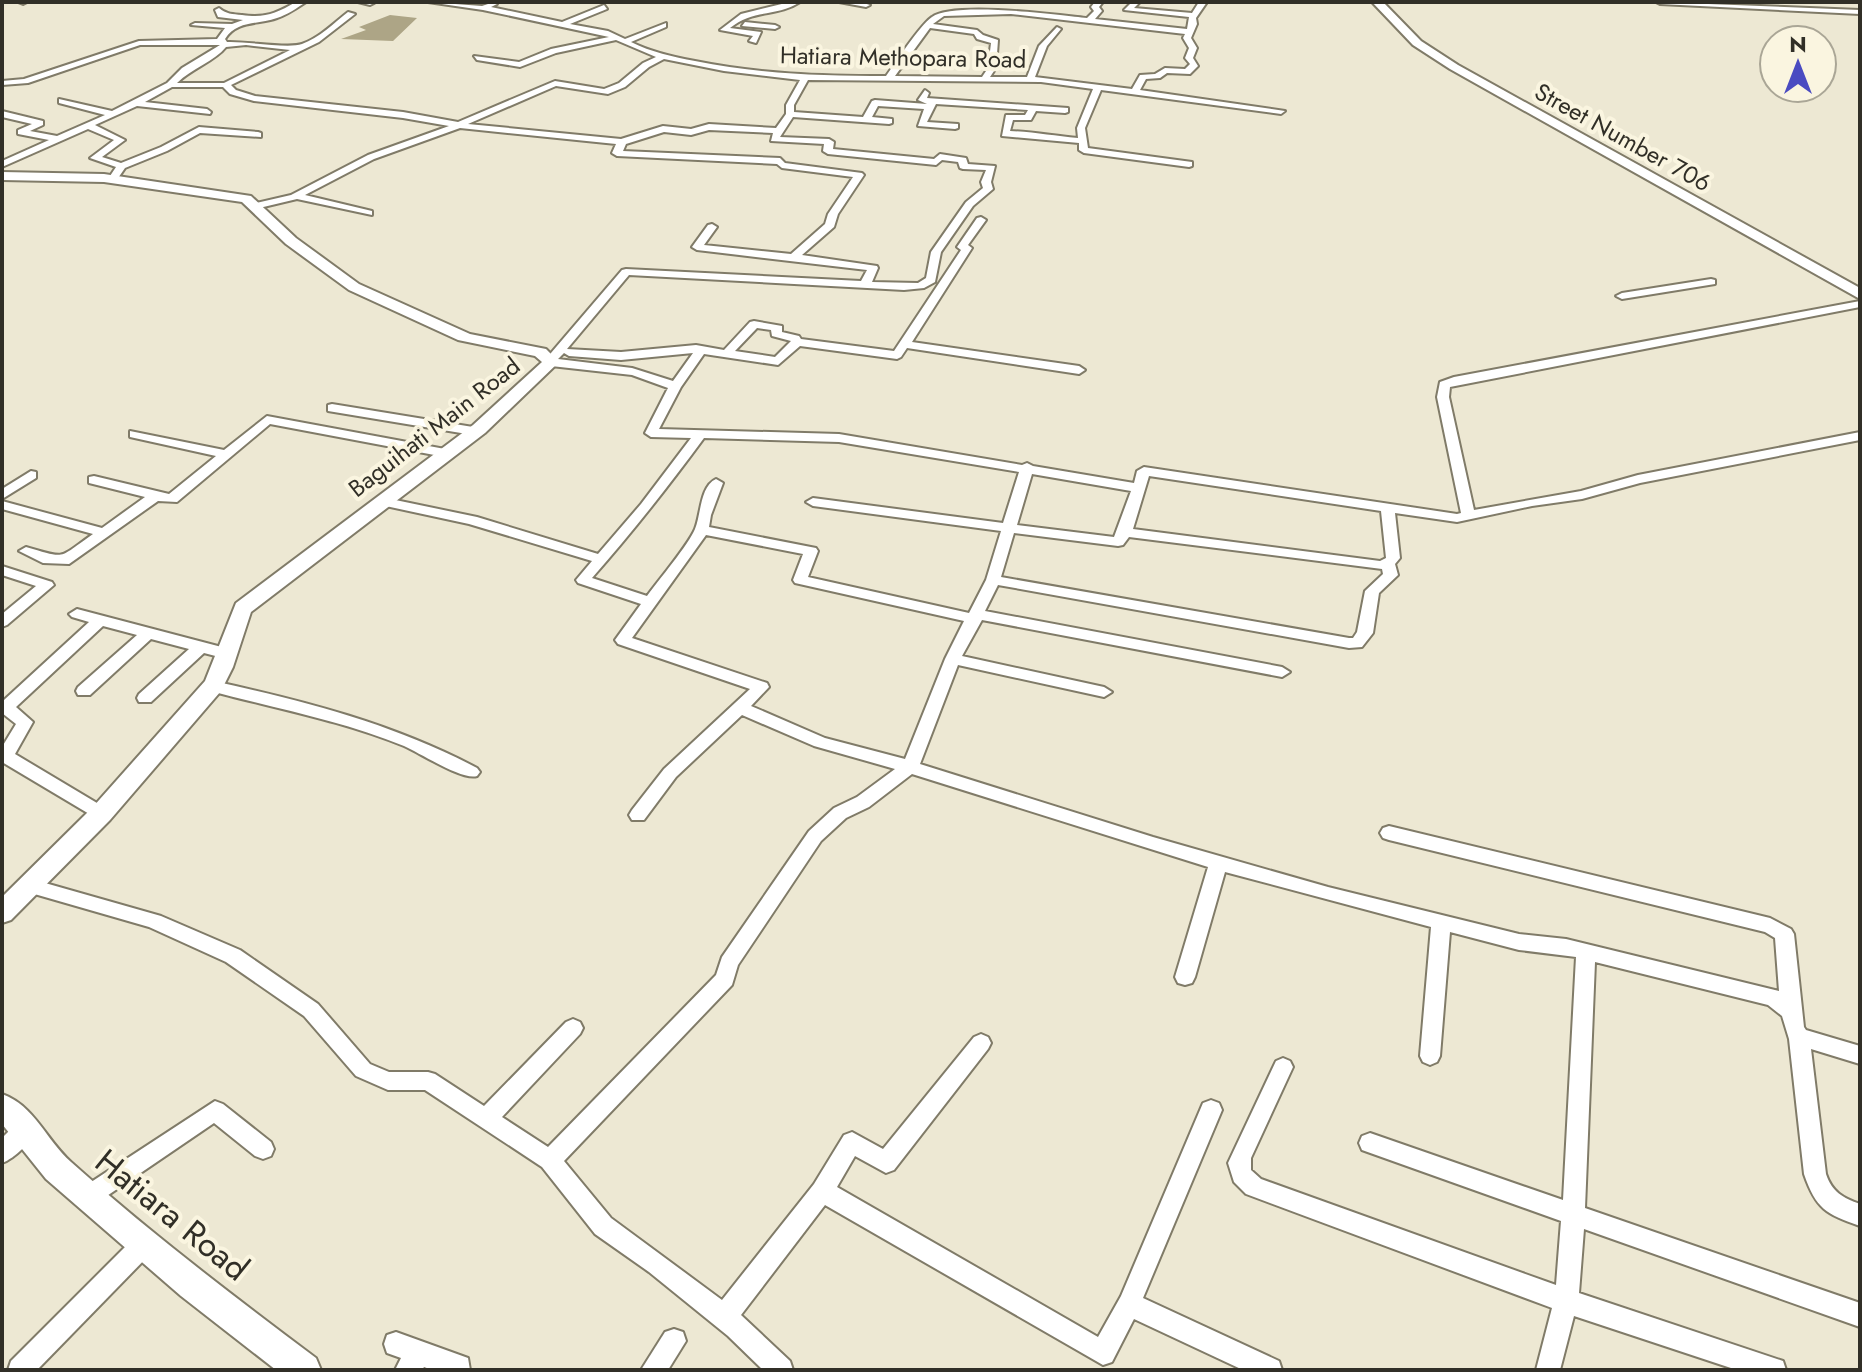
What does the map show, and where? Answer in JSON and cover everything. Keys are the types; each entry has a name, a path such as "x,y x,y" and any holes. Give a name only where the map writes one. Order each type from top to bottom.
{"street":[{"path":"195,25 232,26 277,15 302,2"},
{"path":"362,2 370,3"},
{"name":"Hatiara Methopara Road","path":"432,2 483,8 562,24 623,39 642,50 664,56 805,78 1030,80 1281,111"},
{"path":"483,8 497,2"},
{"path":"753,41 758,34 724,30 752,9 781,10 796,2"},
{"path":"843,2 866,5"},
{"path":"1136,2 1128,10 1193,15"},
{"path":"1135,91 1143,77 1157,76 1165,70 1190,71 1195,64 1188,56 1193,48 1187,38 1193,15 1203,2"},
{"name":"Street Number 706","path":"1377,2 1394,22 1446,62 1860,294"},
{"name":"Street Number 706","path":"1393,2 1422,33 1446,51 1860,282"},
{"path":"1660,2 1860,11"},
{"path":"1721,2 1860,11"},
{"path":"1171,13 1178,3"},
{"path":"1030,6 1070,8"},
{"path":"1083,8 1097,6 1098,11 1090,20"},
{"path":"562,24 604,7"},
{"path":"219,10 221,15 252,20"},
{"path":"890,77 937,15 978,12 1090,20 1190,32"},
{"path":"170,85 225,85 323,36 351,14"},
{"path":"732,22 775,27"},
{"path":"477,58 520,65 554,51 623,39 663,25"},
{"path":"2,164 54,138 89,126 170,85 185,70 219,51 224,33 232,26"},
{"path":"928,26 977,32 980,37 995,42 992,68 985,78"},
{"path":"1030,80 1043,46 1057,29"},
{"path":"2,83 25,81 139,43 246,43 299,48"},
{"path":"255,206 295,196 380,153 457,126 555,83 605,92 622,85 646,65 664,56"},
{"path":"805,78 790,105 790,114 774,139 829,142 828,151 936,162 940,157 963,160 963,166 992,168 986,182 988,189 968,205 936,252 931,280 926,284"},
{"path":"225,85 233,92 254,98 403,115 457,126 622,142 663,129 682,131 709,127 731,143 780,161 782,165 859,175 833,214 830,225 793,257"},
{"path":"1098,87 1081,128 1084,150 1189,164"},
{"path":"867,118 875,103 929,100 1034,107 1066,115 1009,117 1005,134 1082,141"},
{"path":"929,100 921,124 955,126"},
{"path":"62,101 113,114"},
{"path":"135,103 207,112"},
{"path":"1028,118 1034,107"},
{"path":"2,114 40,123 21,132 54,138"},
{"path":"790,114 889,121"},
{"path":"89,126 120,140 95,158 117,172 199,130 258,135"},
{"path":"665,155 682,131"},
{"path":"622,142 617,153 665,155 778,131"},
{"path":"380,153 399,158 416,150"},
{"name":"Baguihati Main Road","path":"2,176 117,172 246,199 291,241 354,287 464,337 540,352 554,358 473,431 243,608 234,624 222,673 213,686 101,814 2,913"},
{"path":"295,196 368,213"},
{"path":"726,354 754,324 778,328 776,334 795,338 797,342 897,355 945,285 967,248 962,247 981,220"},
{"path":"712,227 697,247 873,268 865,285"},
{"path":"554,358 626,272 904,287 945,285"},
{"path":"1622,296 1711,282"},
{"path":"1462,517 1442,391 1444,385 1860,304"},
{"path":"1442,391 1482,387 1860,315"},
{"path":"554,358 701,350 778,361 797,342"},
{"path":"904,344 1079,370"},
{"path":"701,350 675,387 651,433 839,438 1139,488"},
{"path":"554,358 666,381 675,387"},
{"path":"332,408 473,431"},
{"path":"94,480 172,499 272,419 445,453"},
{"path":"135,434 226,454"},
{"path":"650,602 583,580 603,560 701,434"},
{"path":"813,502 1118,542 1125,532 1144,471 1462,517 1860,436"},
{"path":"550,1160 725,979 729,963 815,836 840,813 863,802 910,767 953,659 993,580 1027,467"},
{"path":"2,495 31,475"},
{"path":"638,815 670,773 761,687 623,640 702,530 716,483"},
{"path":"26,551 48,560 64,561 156,496"},
{"path":"381,501 472,520 603,560"},
{"path":"2,505 106,533"},
{"path":"1125,532 1251,546 1372,565 1388,564 1393,558 1388,507"},
{"path":"702,530 811,551 800,580 1282,672"},
{"path":"993,580 1357,643 1365,633 1372,591 1391,575 1388,564"},
{"path":"2,570 47,585 2,622"},
{"path":"77,614 227,654"},
{"path":"100,620 4,707 25,722 5,756 101,814"},
{"path":"84,691 148,633"},
{"path":"145,698 201,647"},
{"path":"953,659 1104,692"},
{"path":"213,686 354,723 439,754 471,772"},
{"path":"740,708 820,742 1218,863 1519,942 1586,952 1774,998 1791,1012"},
{"path":"1389,833 1770,926 1784,934 1791,1012 1799,1037 1815,1174 1820,1192 1831,1205 1860,1215"},
{"path":"1185,977 1218,863"},
{"path":"31,886 154,921 233,956 311,1010 363,1070 388,1081 428,1081 550,1160 603,1226 724,1317 781,1370"},
{"path":"1430,1056 1441,922"},
{"path":"1548,1370 1566,1301 1586,952"},
{"path":"486,1119 573,1028"},
{"path":"1799,1037 1860,1055"},
{"path":"724,1317 822,1191 852,1142 886,1163 981,1043"},
{"path":"1283,1067 1240,1158 1238,1169 1243,1180 1254,1187 1566,1301 1774,1370"},
{"name":"Hatiara Road","path":"2,1107 16,1117 57,1169 192,1285 231,1313 287,1365"},
{"path":"822,1191 1103,1353 1129,1304 1211,1110"},
{"path":"90,1195 215,1111 263,1149"},
{"path":"2,1153 26,1129"},
{"path":"1370,1143 1860,1315"},
{"path":"20,1370 145,1243"},
{"path":"1129,1304 1270,1370"},
{"path":"653,1370 674,1341"},
{"path":"407,1355 459,1367"}],"shaded area":[{"path":"390,15 417,18 393,41 341,39 366,30 359,27"}]}
